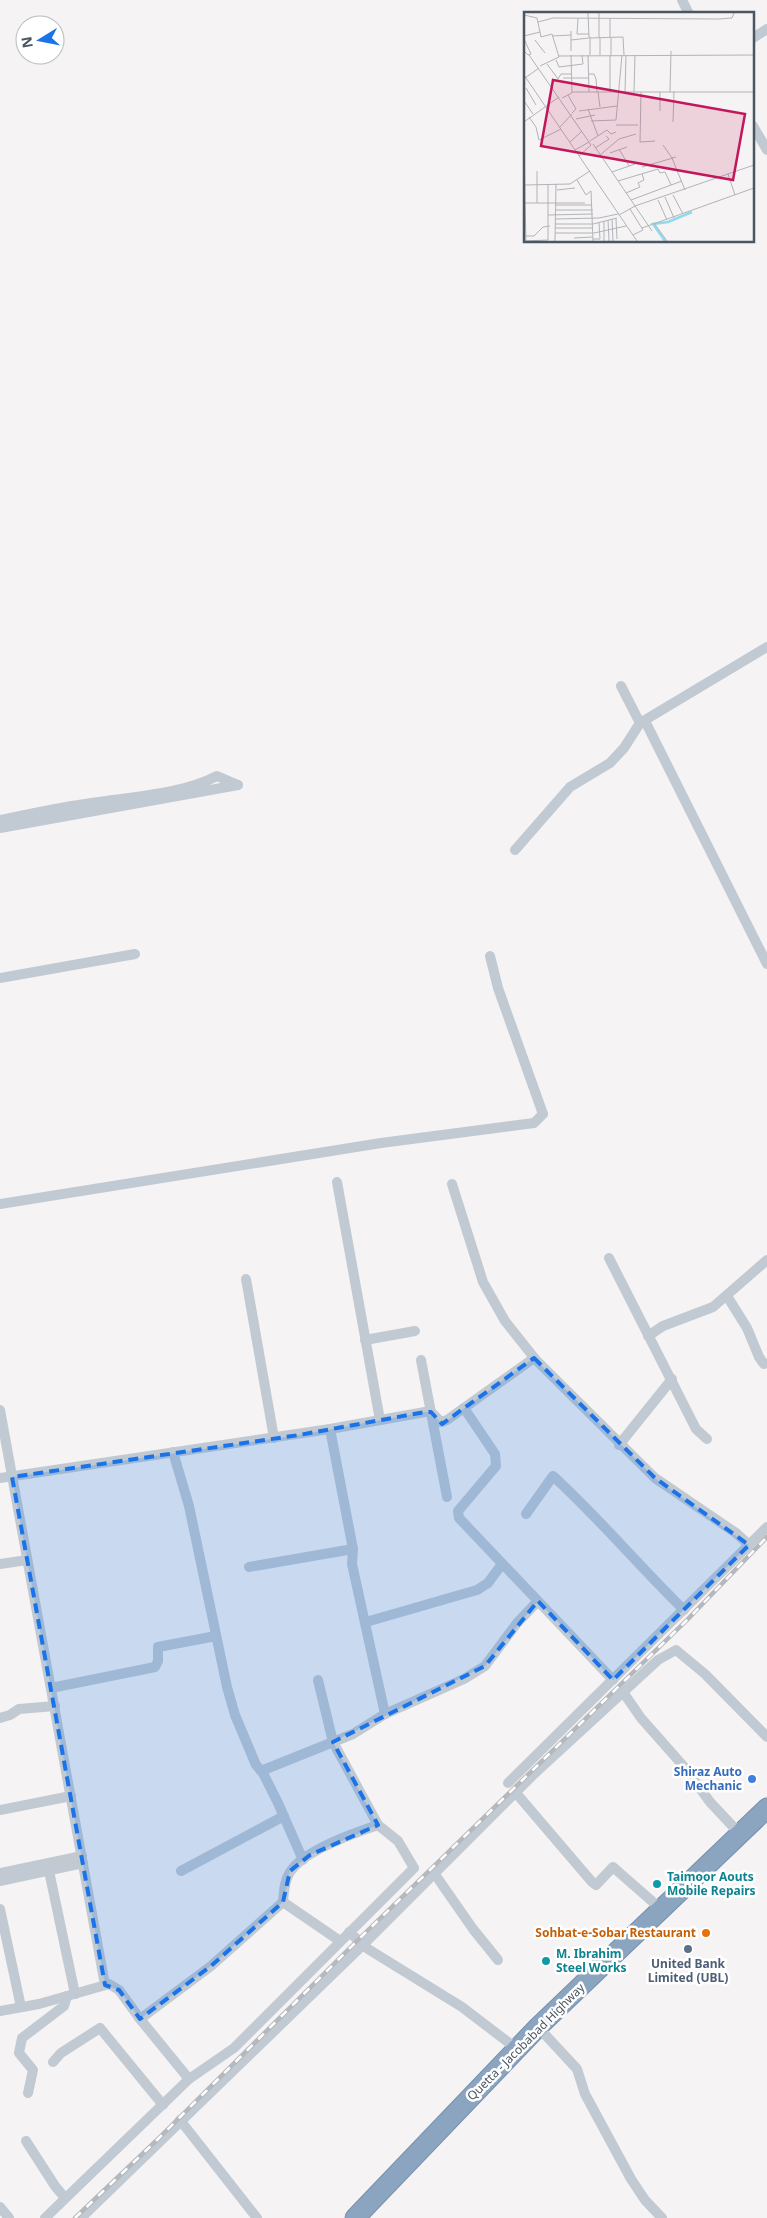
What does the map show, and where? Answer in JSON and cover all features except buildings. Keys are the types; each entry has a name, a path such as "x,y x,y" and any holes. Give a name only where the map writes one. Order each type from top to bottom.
{"highway":[{"name":"Quetta - Jacobabad Highway","path":"355,2218 538,2027 767,1808"}],"street":[{"path":"682,0 688,12"},
{"path":"754,37 767,29"},
{"path":"754,128 767,150"},
{"path":"515,850 570,787 610,763 624,748 642,722 767,647"},
{"path":"621,686 642,722 767,964"},
{"path":"0,820 104,801 129,799 202,783 217,776 238,785 0,828"},
{"path":"0,978 135,954"},
{"path":"0,1204 381,1143 534,1123 543,1114 498,988 490,956"},
{"path":"338,1182 380,1420"},
{"path":"452,1184 483,1282 504,1321 534,1358 619,1445 655,1478 736,1532 749,1545"},
{"path":"609,1258 696,1429 707,1439"},
{"path":"648,1336 663,1326 713,1307 767,1260"},
{"path":"246,1280 274,1438"},
{"path":"727,1296 747,1328 759,1357 764,1364"},
{"path":"365,1340 415,1331"},
{"path":"431,1412 441,1422 464,1408 534,1358"},
{"path":"421,1360 446,1497"},
{"path":"619,1445 672,1379"},
{"path":"464,1408 495,1454 496,1466 458,1511 459,1518 613,1680"},
{"path":"0,1410 105,1985"},
{"path":"0,1478 274,1438 431,1412"},
{"path":"330,1429 352,1549 352,1564 366,1622 377,1688 385,1714"},
{"path":"173,1452 189,1506 216,1636 235,1715 256,1765 284,1816 303,1860"},
{"path":"526,1514 553,1476 589,1508 640,1567 684,1610"},
{"path":"508,1783 767,1527"},
{"path":"249,1567 352,1549"},
{"path":"0,1564 27,1560"},
{"path":"366,1622 477,1590 488,1583 502,1564"},
{"path":"261,1771 353,1734 385,1714 464,1679 485,1666 517,1623 538,1601"},
{"path":"51,1688 155,1667 158,1661 158,1647 216,1636"},
{"path":"82,2218 180,2120 364,1944 516,1793 658,1660 676,1650 705,1674 767,1737"},
{"path":"45,2218 189,2079 234,2048 414,1868 398,1841 378,1825 333,1742 318,1680"},
{"path":"623,1692 641,1718 686,1769 710,1802 740,1834"},
{"path":"0,1718 10,1715 19,1709 55,1706"},
{"path":"516,1793 592,1882 596,1885 613,1867 662,1910"},
{"path":"0,1810 71,1796"},
{"path":"181,1871 284,1816"},
{"path":"140,2019 211,1966 283,1902 284,1884 290,1871 303,1860 350,1834 378,1825"},
{"path":"0,1881 49,1871 83,1860"},
{"path":"0,1873 83,1860"},
{"path":"28,2093 33,2070 19,2053 22,2038 64,2006 71,1995 49,1871"},
{"path":"434,1874 473,1929 498,1960"},
{"path":"283,1902 340,1941"},
{"path":"0,1909 21,2007"},
{"path":"349,1932 364,1944 462,2007 517,2049"},
{"path":"0,2011 71,1995 109,1984 119,1990 189,2079"},
{"path":"538,2027 577,2069 585,2094 631,2179 645,2200 662,2218"},
{"path":"53,2062 61,2053 100,2028 163,2105"},
{"path":"180,2120 257,2218"},
{"path":"26,2141 65,2198"},
{"path":"0,2207 9,2218"}],"highlighted area":[{"path":"534,1358 655,1478 749,1545 613,1680 538,1601 485,1666 333,1742 378,1825 310,1855 290,1871 283,1902 211,1966 140,2019 119,1990 105,1985 12,1477 299,1435 425,1412 431,1412 442,1424"}],"railway":[{"path":"75,2218 156,2141 359,1939 688,1619 767,1537"}],"place":[{"name":"Shiraz Auto Mechanic","path":"752,1779"},
{"name":"Taimoor Aouts Mobile Repairs","path":"657,1884"},
{"name":"Sohbat-e-Sobar Restaurant","path":"706,1933"},
{"name":"United Bank Limited (UBL)","path":"688,1949"},
{"name":"M. Ibrahim Steel Works","path":"546,1961"}]}
